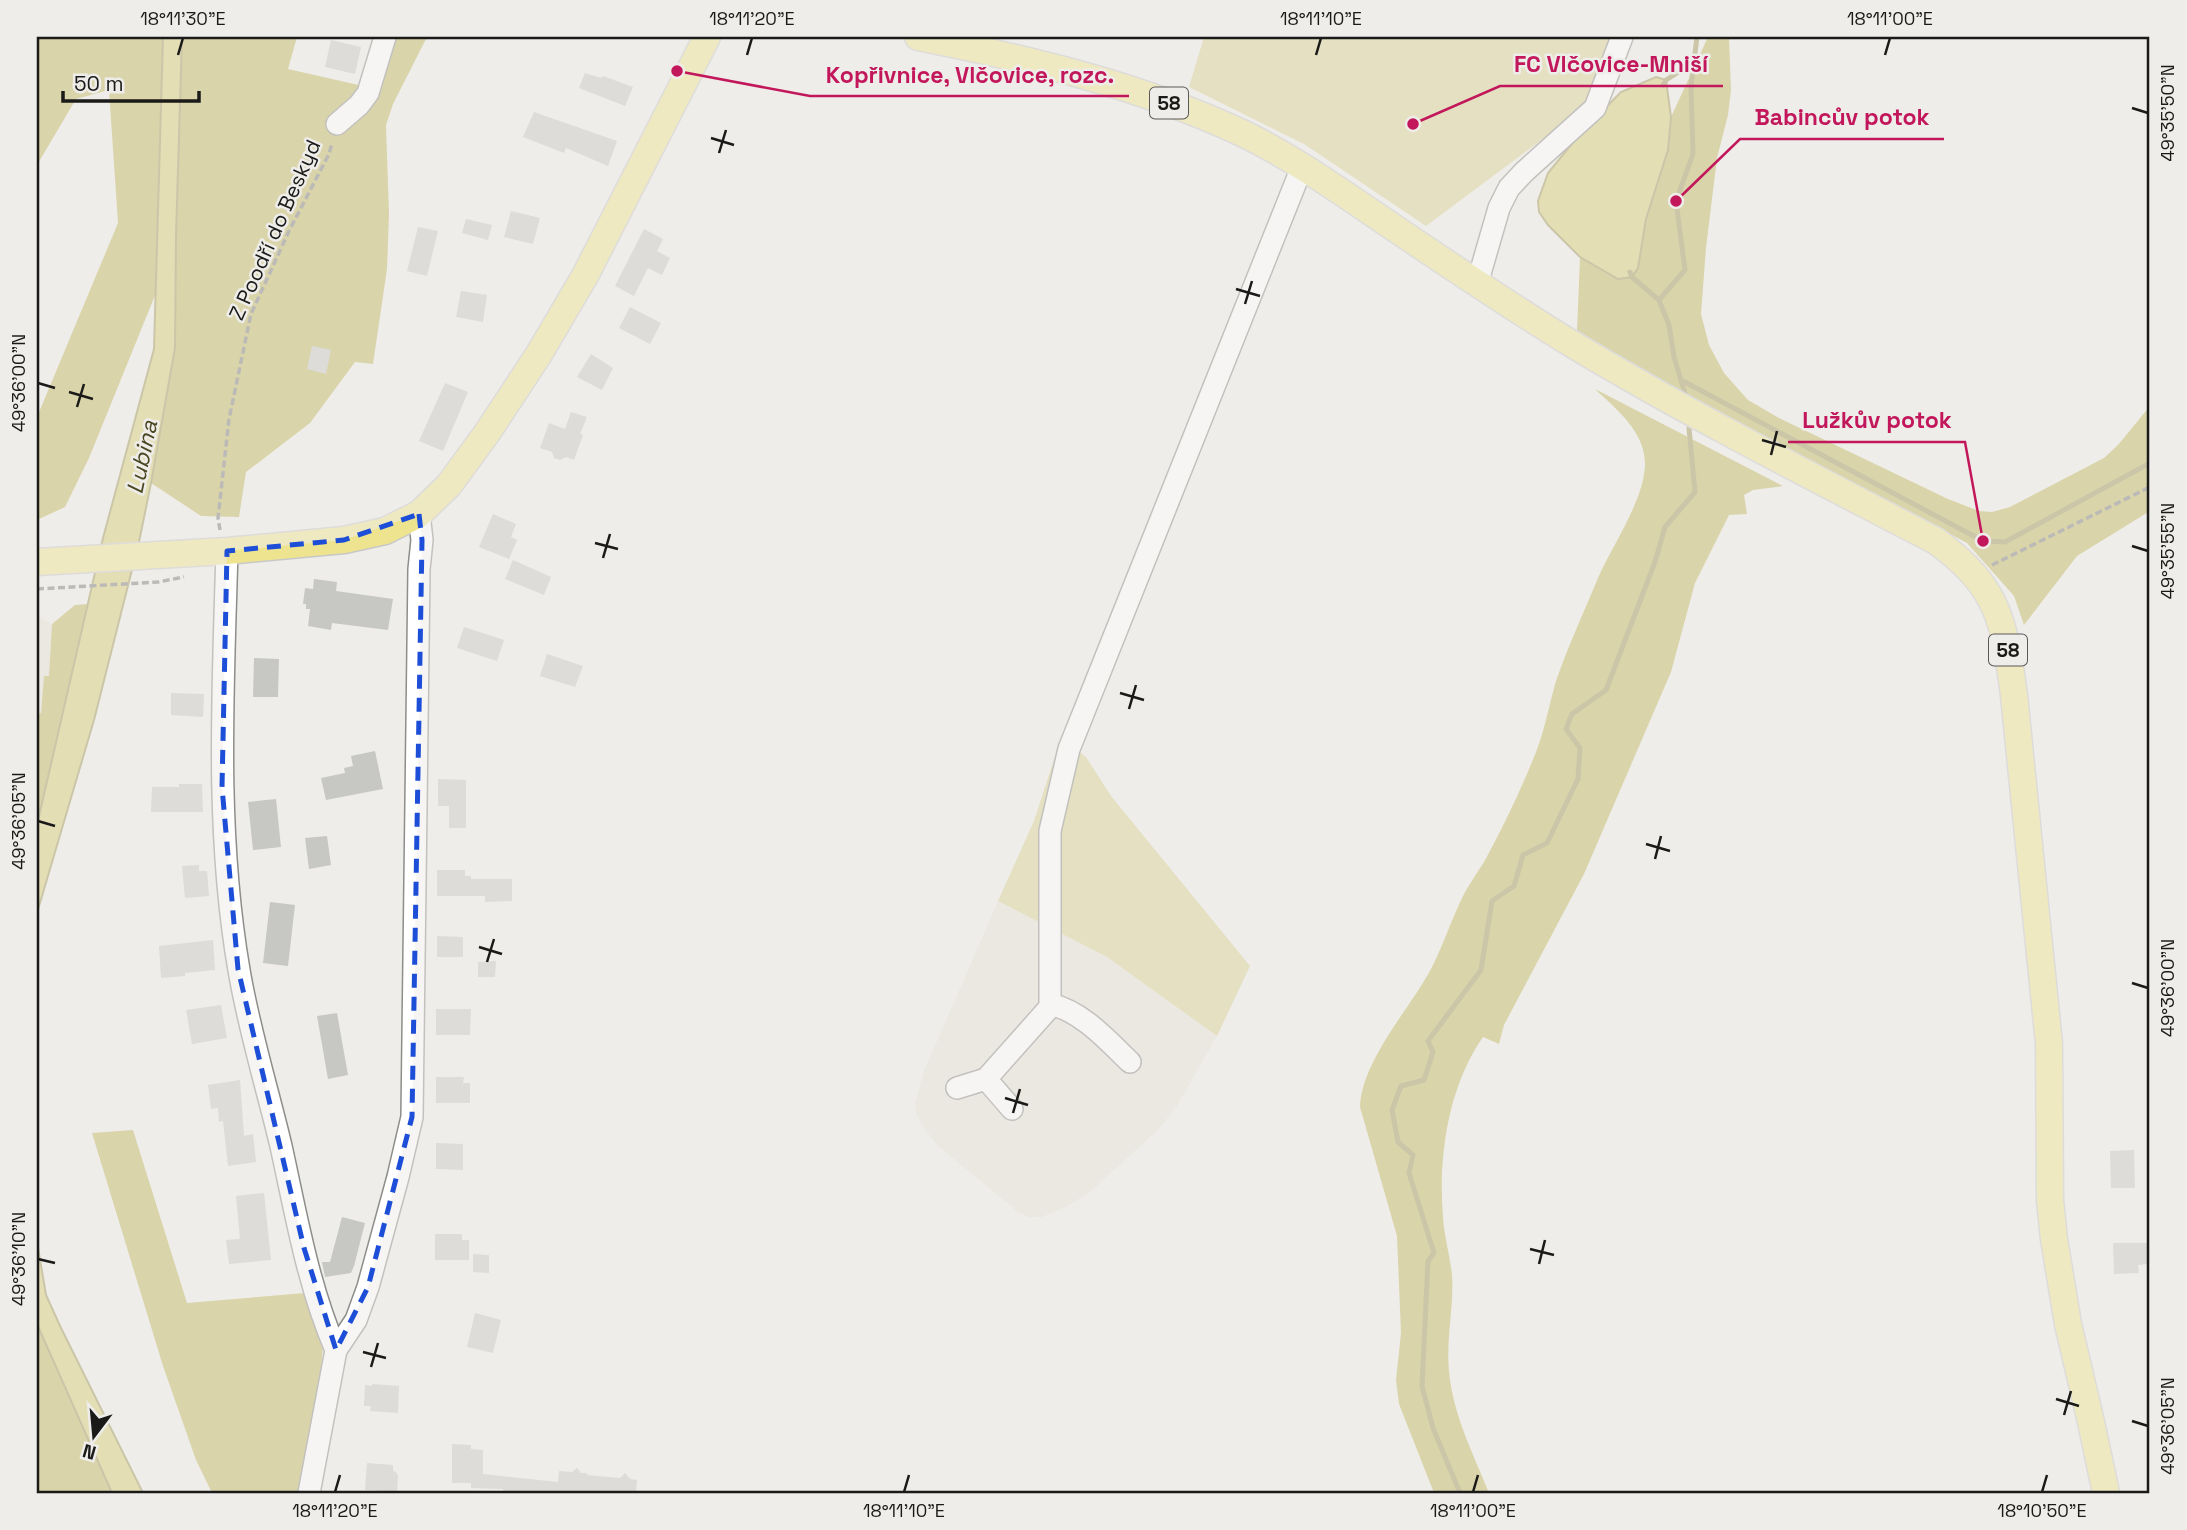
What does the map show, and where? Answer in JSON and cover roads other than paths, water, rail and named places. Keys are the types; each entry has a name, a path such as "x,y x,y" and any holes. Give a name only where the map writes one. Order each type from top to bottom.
{"main road":[{"path":"37,562 227,551 357,538 396,527 419,514 449,485 539,354 586,274 707,37"},
{"name":"58","path":"918,37 1008,55 1128,87 1244,134 1302,167 1477,284 1611,368 1936,541 1975,574 2000,620 2005,635 2012,683 2049,1044 2050,1200 2054,1239 2068,1324 2106,1493"}],"street":[{"path":"337,124 359,105 368,93 385,37"},
{"path":"1477,284 1499,208 1509,188 1595,108 1622,37"},
{"path":"957,1088 986,1079 1050,1007 1050,831 1069,749 1302,167"},
{"path":"309,1493 336,1350 356,1320 368,1287 412,1117 419,569 422,540 419,514"},
{"path":"227,551 222,787 238,969 254,1047 304,1248 323,1320 336,1350"},
{"path":"1050,1004 1064,1007 1090,1023 1130,1062"},
{"path":"986,1079 1012,1109"}],"water":[{"name":"Lubina","path":"163,37 182,37 175,348 139,542 94,720 37,913 37,825 103,538 154,349"},
{"path":"1656,77 1666,80 1671,117 1668,150 1646,219 1638,268 1632,277 1618,279 1580,257 1548,225 1539,212 1538,201 1548,173 1579,135 1621,92"},
{"path":"37,1242 46,1295 143,1493 112,1493 37,1324"}],"waterway":[{"path":"1687,400 1674,357 1669,325 1659,300 1685,270 1676,201 1693,154 1691,85 1697,37"},
{"path":"1663,85 1666,80 1694,62"},
{"path":"1630,272 1632,277 1659,300"},
{"path":"1683,381 1983,541 2005,542 2150,463"},
{"path":"1460,1493 1433,1428 1422,1386 1428,1261 1434,1253 1409,1173 1413,1155 1398,1142 1392,1110 1401,1086 1424,1080 1433,1052 1428,1041 1481,970 1492,901 1514,886 1523,855 1547,843 1578,779 1580,748 1566,729 1572,714 1606,690 1655,562 1665,527 1695,492 1689,428"}],"place":[{"name":"Kopřivnice, Vlčovice, rozc.","path":"677,71"},
{"name":"FC Vlčovice-Mniší","path":"1413,124"},
{"name":"Babincův potok","path":"1676,201"},
{"name":"Lužkův potok","path":"1983,541"}]}
